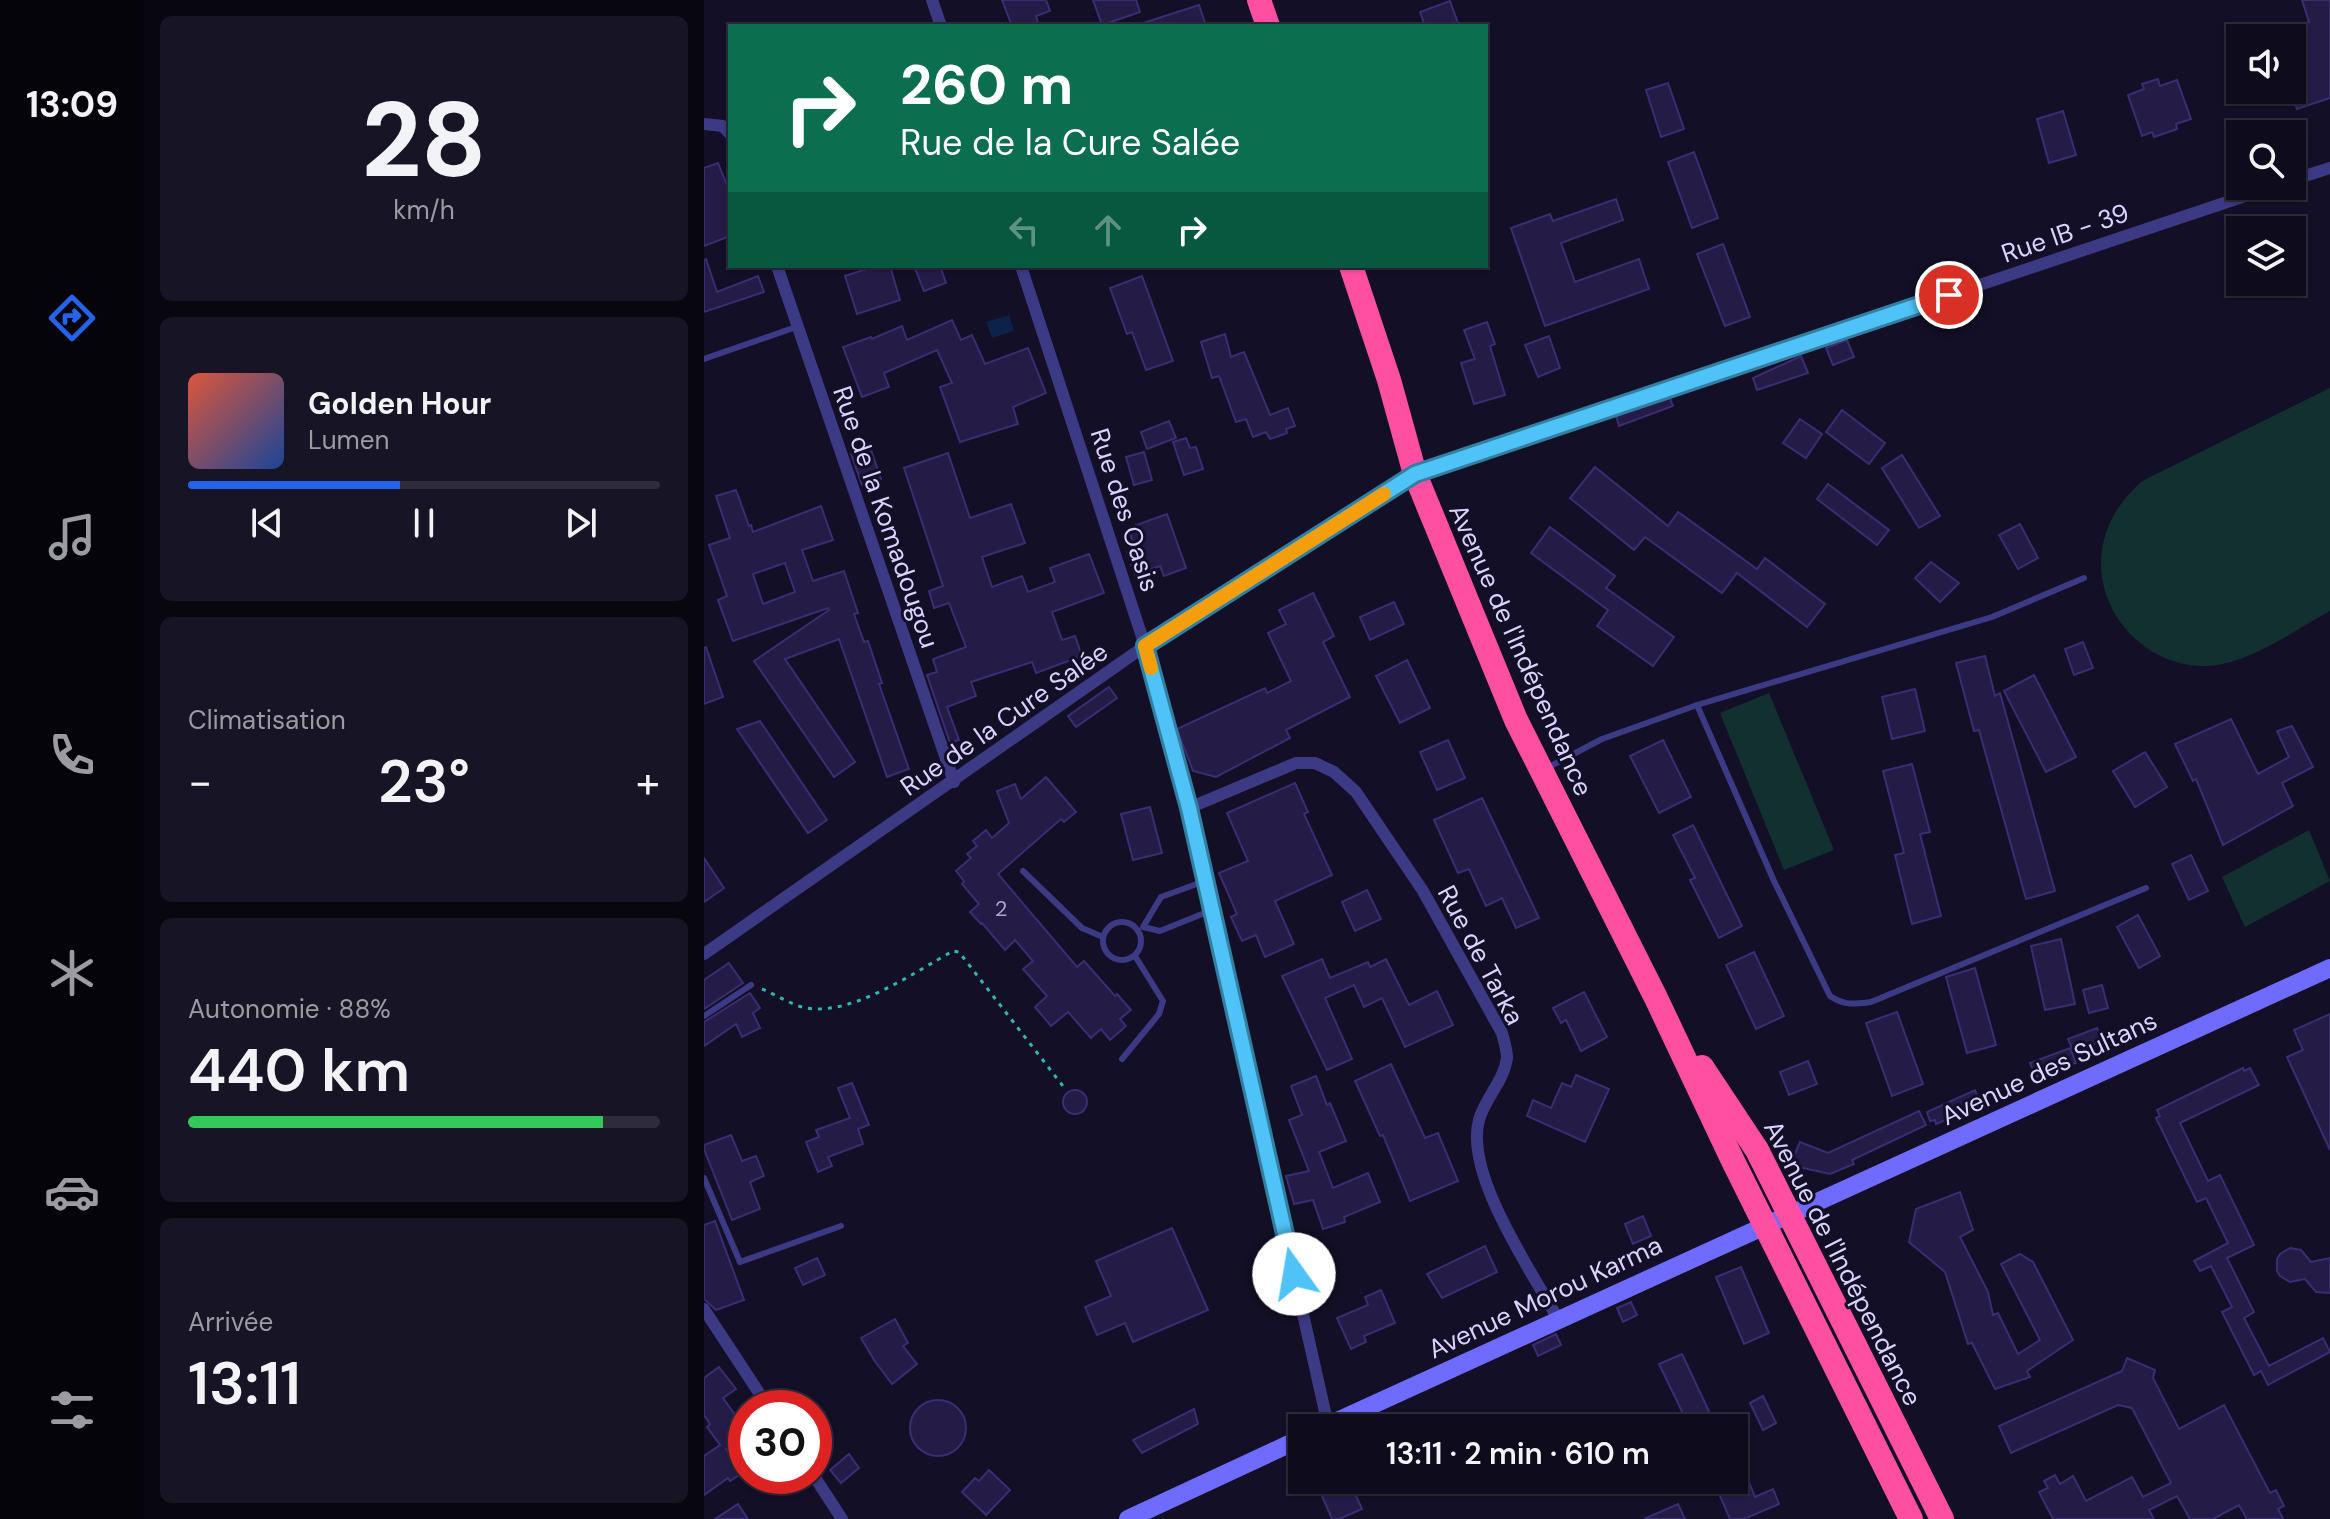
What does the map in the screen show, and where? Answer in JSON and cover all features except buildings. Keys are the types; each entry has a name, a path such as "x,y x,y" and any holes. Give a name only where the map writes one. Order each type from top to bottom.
{"highway":[{"path":"1259,0 1267,24"},
{"name":"Avenue de l'Indépendance","path":"1352,268 1389,380 1415,474 1516,720 1911,1519"},
{"name":"Avenue de l'Indépendance","path":"1656,998 1757,1150 1942,1519"}],"street":[{"path":"932,0 940,24"},
{"path":"704,124 723,126 728,132"},
{"path":"2306,176 2330,168"},
{"name":"Rue IB - 39","path":"1415,474 2233,200"},
{"name":"Rue de la Komadougou","path":"778,268 954,782"},
{"name":"Rue des Oasis","path":"1022,268 1145,646 1189,808 1322,1414"},
{"name":"Rue de la Cure Salée","path":"704,954 1145,646 1415,474"},
{"name":"Rue de Tarka","path":"1189,808 1296,763 1315,763 1334,772 1356,792 1423,891 1502,1033 1507,1057 1499,1084 1479,1122 1481,1165 1487,1191 1558,1319"},
{"name":"Avenue des Sultans","path":"1790,1215 2330,968"},
{"name":"Avenue Morou Karma","path":"1353,1414 1790,1215"},
{"path":"704,1309 757,1390"},
{"path":"1128,1519 1288,1445"},
{"path":"826,1494 842,1519"}],"lane":[{"path":"704,359 799,326"},
{"path":"1540,772 1602,739 1697,705 1992,617 2084,578"},
{"path":"1697,705 1774,881 1830,996 1841,1003 1871,1002 2146,888"},
{"path":"1023,871 1082,928 1103,937"},
{"path":"1205,881 1161,897 1140,928 1142,942 1135,956 1126,961 1114,959 1104,950 1103,937 1109,926 1128,922 1140,928 1160,931 1212,910"},
{"path":"1122,1059 1159,1014 1163,1001 1135,956"},
{"path":"704,1016 751,985"},
{"path":"704,1178 740,1262 841,1226"}],"path":[{"path":"751,985 803,1007 839,1006 873,995 953,951 959,952 1066,1090"}],"green space":[{"path":"2330,388 2330,611 2251,655 2217,665 2177,662 2155,653 2135,639 2109,601 2102,578 2101,554 2107,530 2126,497 2142,481"},
{"path":"1769,693 1834,850 1784,870 1720,713"},
{"path":"2309,830 2330,881 2245,927 2222,877"}],"water":[{"path":"1009,315 1014,331 992,338 986,322"}],"slow traffic":[{"path":"1151,668 1145,646 1384,494"}],"route":[{"path":"1294,1274 1189,808 1145,646 1415,474 1949,295"}]}
